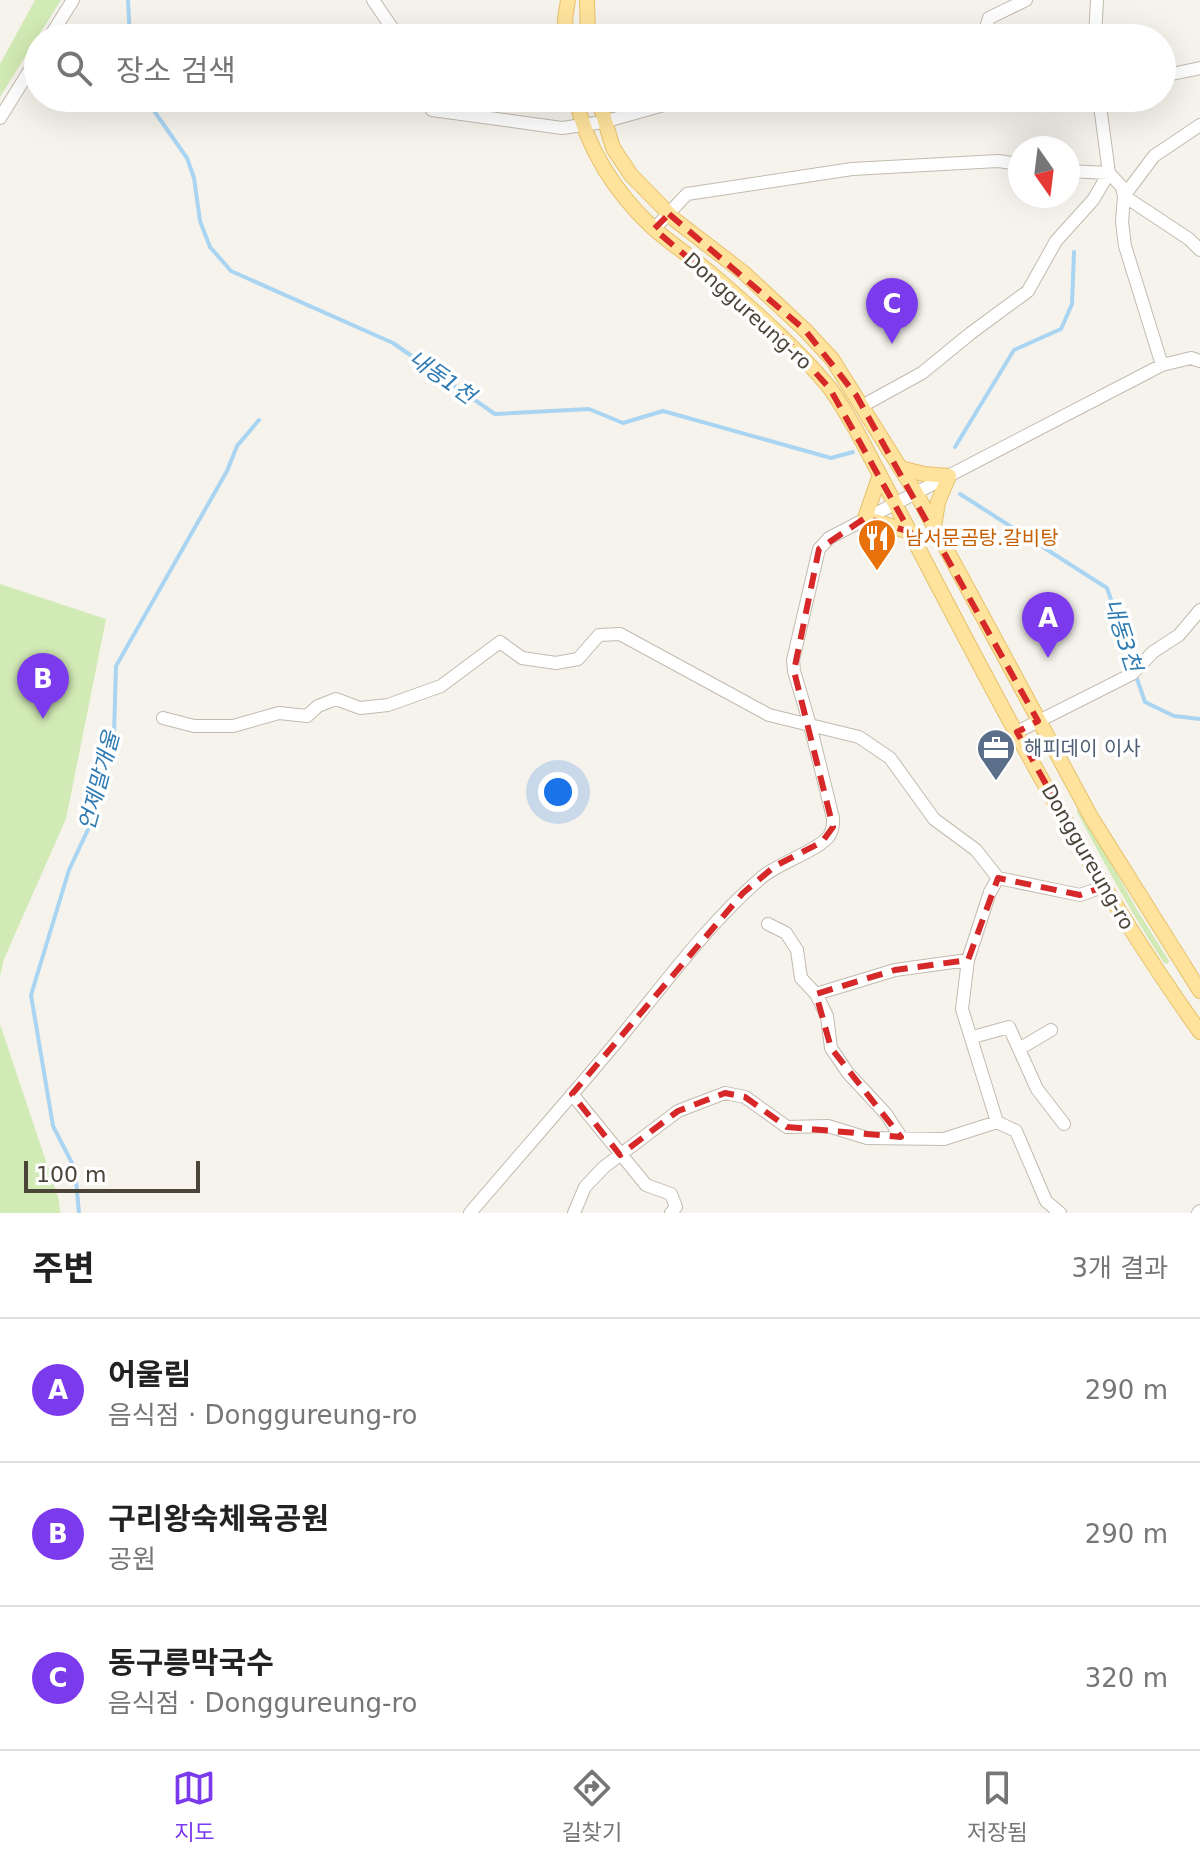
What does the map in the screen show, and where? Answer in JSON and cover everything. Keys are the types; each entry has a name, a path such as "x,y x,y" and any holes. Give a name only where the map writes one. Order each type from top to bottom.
{"main road":[{"path":"566,24 568,0"},
{"path":"587,0 588,24"},
{"name":"Donggureung-ro","path":"580,112 597,156 624,199 654,229 713,275 790,344 830,389 880,475 1103,887 1200,1032"},
{"name":"Donggureung-ro","path":"601,112 613,148 631,175 669,214 744,273 832,359 916,493 1038,721 1132,885 1200,991"},
{"path":"900,468 949,476 938,502 934,527"},
{"path":"880,475 865,518 910,532"}],"street":[{"path":"58,24 73,0"},
{"path":"373,0 389,24"},
{"path":"987,24 989,18 1010,3 1026,0"},
{"path":"1096,24 1097,0"},
{"path":"1176,73 1200,68"},
{"path":"0,118 24,79"},
{"path":"446,112 562,128 603,122 639,112"},
{"path":"1101,112 1109,173 1122,187 1124,196 1122,222 1125,246 1162,365"},
{"path":"1124,196 1154,156 1200,125"},
{"path":"654,229 687,194 852,169 1008,162"},
{"path":"1080,172 1109,173"},
{"path":"862,406 922,373 1028,291 1056,241 1093,200 1109,173"},
{"path":"1124,196 1189,239 1200,250"},
{"path":"470,1213 681,961 743,893 775,866 829,836 833,818 793,660 819,549 829,538 894,502 1162,365 1191,358 1200,361"},
{"path":"1017,732 1135,670 1153,652 1179,635 1200,610"},
{"path":"163,718 194,726 233,726 279,713 307,716 318,706 336,699 360,708 388,705 441,686 500,642 522,658 556,663 578,659 599,635 620,634 769,715 859,737 890,758 934,819 976,850 998,878 1080,895 1103,887"},
{"path":"997,1122 962,1009 968,960 990,892 998,878"},
{"path":"768,924 786,933 797,950 801,978 816,994 827,1016 831,1048 848,1073 886,1114 901,1137"},
{"path":"816,994 895,970 968,960"},
{"path":"973,1037 1009,1027 1037,1089 1064,1124"},
{"path":"1019,1049 1051,1030"},
{"path":"574,1213 585,1187 620,1155 678,1111 725,1093 745,1097 787,1127 828,1126 867,1138 944,1139 997,1122 1016,1131 1046,1201 1060,1213"},
{"path":"572,1094 646,1185 671,1194 676,1207 671,1213"}],"highlighted area":[{"path":"669,214 805,330 856,395 1038,721 1017,732 1103,887 1080,895 998,878 968,960 895,970 816,994 831,1048 901,1137 787,1127 745,1097 725,1093 678,1111 620,1155 572,1094 743,893 775,866 822,842 833,827 794,671 819,549 865,518 910,532 830,389 790,344 654,229"}],"green space":[{"path":"35,0 61,0 46,24 24,24 24,59 0,97 0,64"},
{"path":"0,584 106,619 66,819 4,959 0,976"},
{"path":"1077,809 1081,809 1168,964 1164,963 1130,907"},
{"path":"0,1024 59,1200 60,1213 0,1213"}],"waterway":[{"name":"내동1천","path":"128,0 129,24"},
{"name":"내동1천","path":"155,112 187,158 194,178 200,221 210,247 231,271 393,343 495,414 589,409 623,423 663,411 831,458 853,452"},
{"name":"내동1천","path":"955,447 1014,350 1061,329 1072,304 1074,252"},
{"name":"언제말개울","path":"79,1213 75,1169 53,1126 31,995 69,870 92,821 114,734 116,666 227,471 237,446 259,420"},
{"name":"내동3천","path":"960,494 1107,588 1134,668"},
{"name":"내동3천","path":"1136,676 1145,702 1174,716 1200,719"}],"place":[{"name":"동구릉막국수","path":"892,344"},
{"name":"남서문곰탕.갈비탕","path":"877,572"},
{"name":"어울림","path":"1048,658"},
{"name":"구리왕숙체육공원","path":"43,719"},
{"name":"해피데이 이사","path":"996,782"}]}
